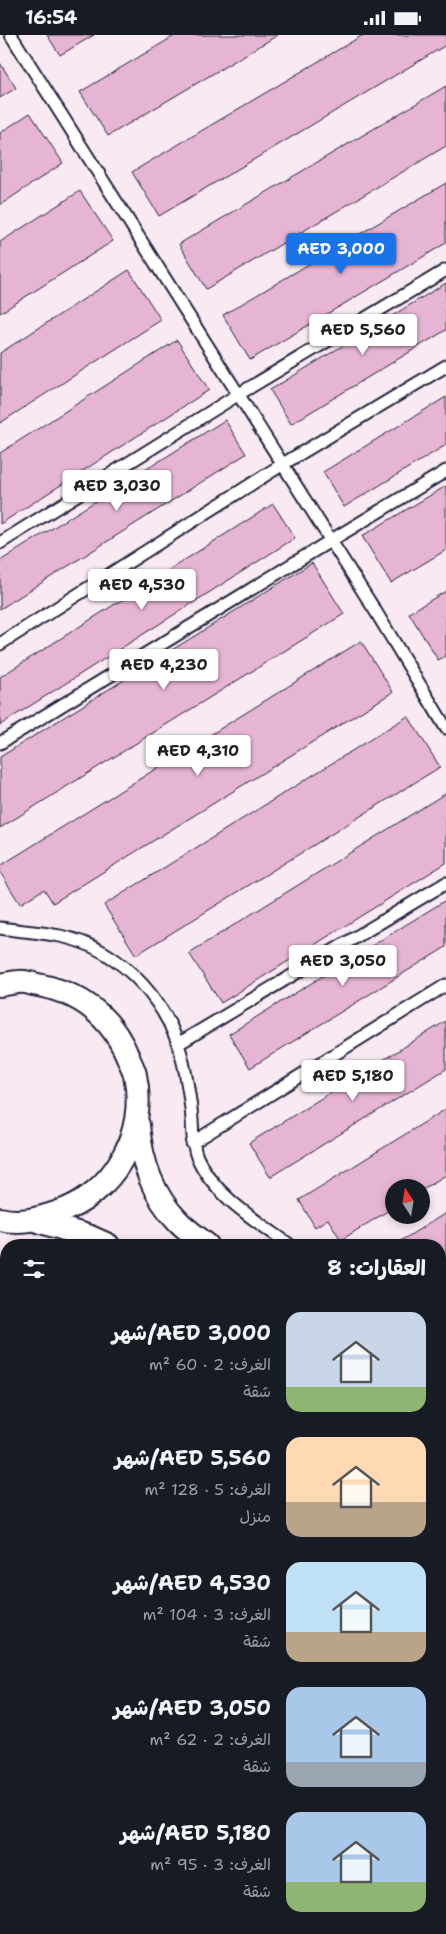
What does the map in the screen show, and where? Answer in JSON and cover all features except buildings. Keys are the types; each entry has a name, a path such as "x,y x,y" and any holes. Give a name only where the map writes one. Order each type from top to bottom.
{"street":[{"path":"7,981 59,989 94,1008 120,1038 135,1074 140,1148 148,1174 160,1200 178,1221 199,1239"},
{"path":"2,1221 35,1219 73,1207 104,1184 127,1152 138,1114"},
{"path":"35,1219 94,1239"}],"lane":[{"path":"12,35 283,464 446,729"},
{"path":"0,543 238,394 446,270"},
{"path":"0,644 283,464 446,366"},
{"path":"0,743 446,471"},
{"path":"178,1044 446,883"},
{"path":"0,928 61,936 88,945 110,957 148,990 165,1014 178,1044 189,1094 192,1143 203,1168 223,1193 282,1239"},
{"path":"192,1143 446,985"}]}
